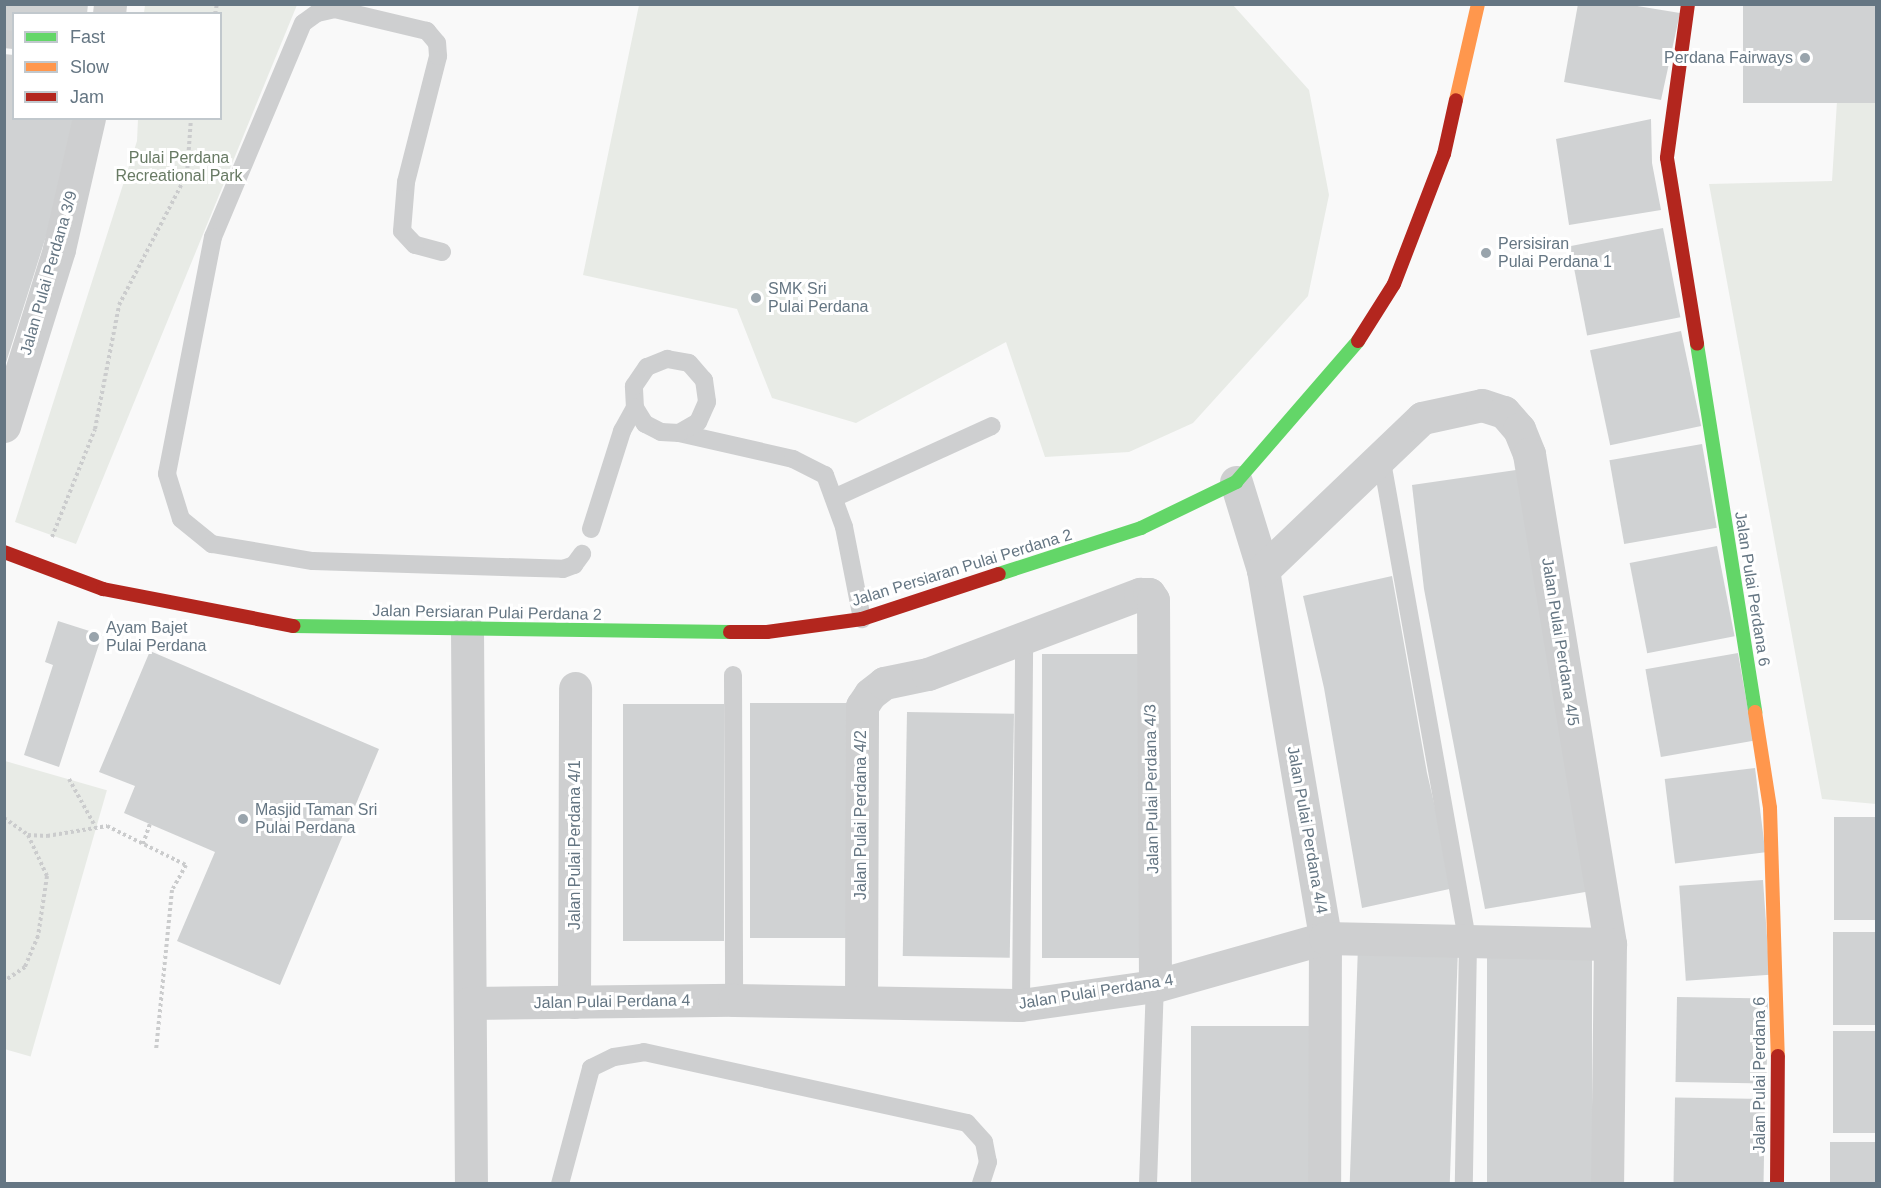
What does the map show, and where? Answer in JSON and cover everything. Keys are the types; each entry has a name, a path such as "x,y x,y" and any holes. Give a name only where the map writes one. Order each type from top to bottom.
{"street":[{"name":"Jalan Persiaran Pulai Perdana 2","path":"4,552 103,589 275,626 767,632 862,619 1141,528 1236,482 1345,362 1394,284 1444,154 1478,4"},
{"name":"Jalan Pulai Perdana 6","path":"1688,4 1667,158 1770,808 1779,1076 1777,1184"},
{"name":"Jalan Pulai Perdana 3/9","path":"4,426 59,249 89,120"},
{"name":"Jalan Pulai Perdana 4/5","path":"1263,570 1422,418 1461,407 1493,407 1519,429 1529,454 1610,944 1607,1184"},
{"name":"Jalan Pulai Perdana 4/4","path":"1236,482 1263,570 1325,938 1324,1184"},
{"name":"Jalan Pulai Perdana 4/2","path":"861,1001 862,706 884,683 928,674 1024,637 1149,594"},
{"name":"Jalan Pulai Perdana 4/3","path":"1149,594 1152,600 1155,986"},
{"path":"467,630 471,1184"},
{"name":"Jalan Pulai Perdana 4/1","path":"574,1002 575,688"},
{"name":"Jalan Pulai Perdana 4","path":"470,1003 734,1000 1021,1005 1155,986 1325,938 1468,943 1610,944"}],"lane":[{"path":"442,252 415,245 402,231 402,208 438,56 437,43 427,31 335,9 317,14 303,23 213,237 167,474 182,519 212,544 313,561 563,569 574,565 582,554"},
{"path":"679,433 698,422 707,402 704,380 688,363 667,359 647,368 634,386 635,408 645,424 661,432 679,433 793,459 825,475 836,497 862,619"},
{"path":"591,529 622,431 635,408"},
{"path":"836,497 992,426"},
{"path":"1381,456 1468,943 1464,1184"},
{"path":"1021,1005 1024,637"},
{"path":"733,675 734,1000"},
{"path":"1148,1184 1155,986"},
{"path":"560,1184 591,1068 614,1057 644,1052 967,1123 984,1142 988,1162 981,1184"}],"path":[{"path":"44,567 95,429 119,304 187,174 191,120"},
{"path":"69,779 96,828"},
{"path":"4,818 28,835 47,876 45,902 25,967 4,981"},
{"path":"143,844 150,824"},
{"path":"28,835 107,826 186,865 172,890 156,1049"}],"green space":[{"name":"Pulai Perdana Recreational Park","path":"145,5 297,5 76,544 15,522 137,141 138,120 222,120 222,12 144,12"},
{"path":"639,5 1233,5 1309,90 1329,195 1308,296 1193,423 1129,452 1045,457 1006,342 856,423 772,398 737,309 583,275"},
{"path":"1837,101 1876,101 1876,804 1822,799 1709,184 1832,181"},
{"path":"5,761 107,790 31,1056 4,1049"}],"building":[{"path":"4,4 88,4 87,12 12,12 12,34 4,33"},
{"path":"1578,4 1625,4 1680,13 1661,100 1564,82"},
{"name":"Perdana Fairways","path":"1743,4 1876,4 1876,103 1743,103"},
{"path":"4,54 12,55 12,120 74,120 62,186 4,369"},
{"path":"1651,119 1652,163 1661,210 1569,225 1556,139"},
{"path":"1663,228 1680,317 1587,335 1570,246"},
{"path":"1681,331 1701,426 1610,445 1590,350"},
{"path":"1702,444 1717,528 1624,544 1609,460"},
{"path":"1516,470 1591,891 1485,909 1424,589 1412,485"},
{"path":"1717,546 1735,636 1647,653 1630,563"},
{"path":"1392,576 1427,773 1454,888 1362,908 1324,688 1303,596"},
{"path":"58,621 102,635 59,767 24,755 53,665 45,662"},
{"name":"Masjid Taman Sri Pulai Perdana","path":"150,651 379,749 280,985 177,941 215,852 124,813 135,786 99,772"},
{"path":"1738,653 1753,741 1661,757 1645,669"},
{"path":"1042,654 1142,654 1142,958 1042,958"},
{"path":"750,703 852,703 852,938 750,938"},
{"path":"623,704 724,704 724,941 623,941"},
{"path":"907,712 1014,714 1010,958 903,956"},
{"path":"1755,768 1765,852 1675,863 1665,779"},
{"path":"1834,817 1876,817 1876,920 1834,920"},
{"path":"1763,880 1770,975 1686,981 1679,886"},
{"path":"1833,932 1876,932 1876,1025 1833,1025"},
{"path":"1358,946 1458,949 1450,1184 1350,1184"},
{"path":"1487,949 1592,949 1592,1184 1487,1184"},
{"path":"1677,997 1768,999 1767,1084 1676,1082"},
{"path":"1191,1026 1310,1026 1310,1184 1191,1184"},
{"path":"1833,1031 1876,1031 1876,1133 1833,1133"},
{"path":"1675,1097 1765,1099 1764,1184 1674,1182"},
{"path":"1830,1142 1876,1142 1876,1184 1830,1184"}],"traffic: fast":[{"path":"999,574 1141,528 1236,482 1358,341"},
{"path":"1697,344 1755,712"},
{"path":"293,626 730,632"}],"traffic: slow":[{"path":"1456,100 1478,4"},
{"path":"1755,712 1770,808 1778,1056"}],"traffic: jam":[{"path":"1688,4 1667,158 1697,344"},
{"path":"1358,341 1394,284 1444,154 1456,100"},
{"path":"4,552 103,589 293,626"},
{"path":"730,632 767,632 862,619 999,574"},
{"path":"1777,1184 1778,1056"}],"place":[{"name":"Perdana Fairways","path":"1805,58"},
{"name":"Persisiran Pulai Perdana 1","path":"1486,253"},
{"name":"SMK Sri Pulai Perdana","path":"756,298"},
{"name":"Ayam Bajet Pulai Perdana","path":"94,637"},
{"name":"Masjid Taman Sri Pulai Perdana","path":"243,819"}]}
